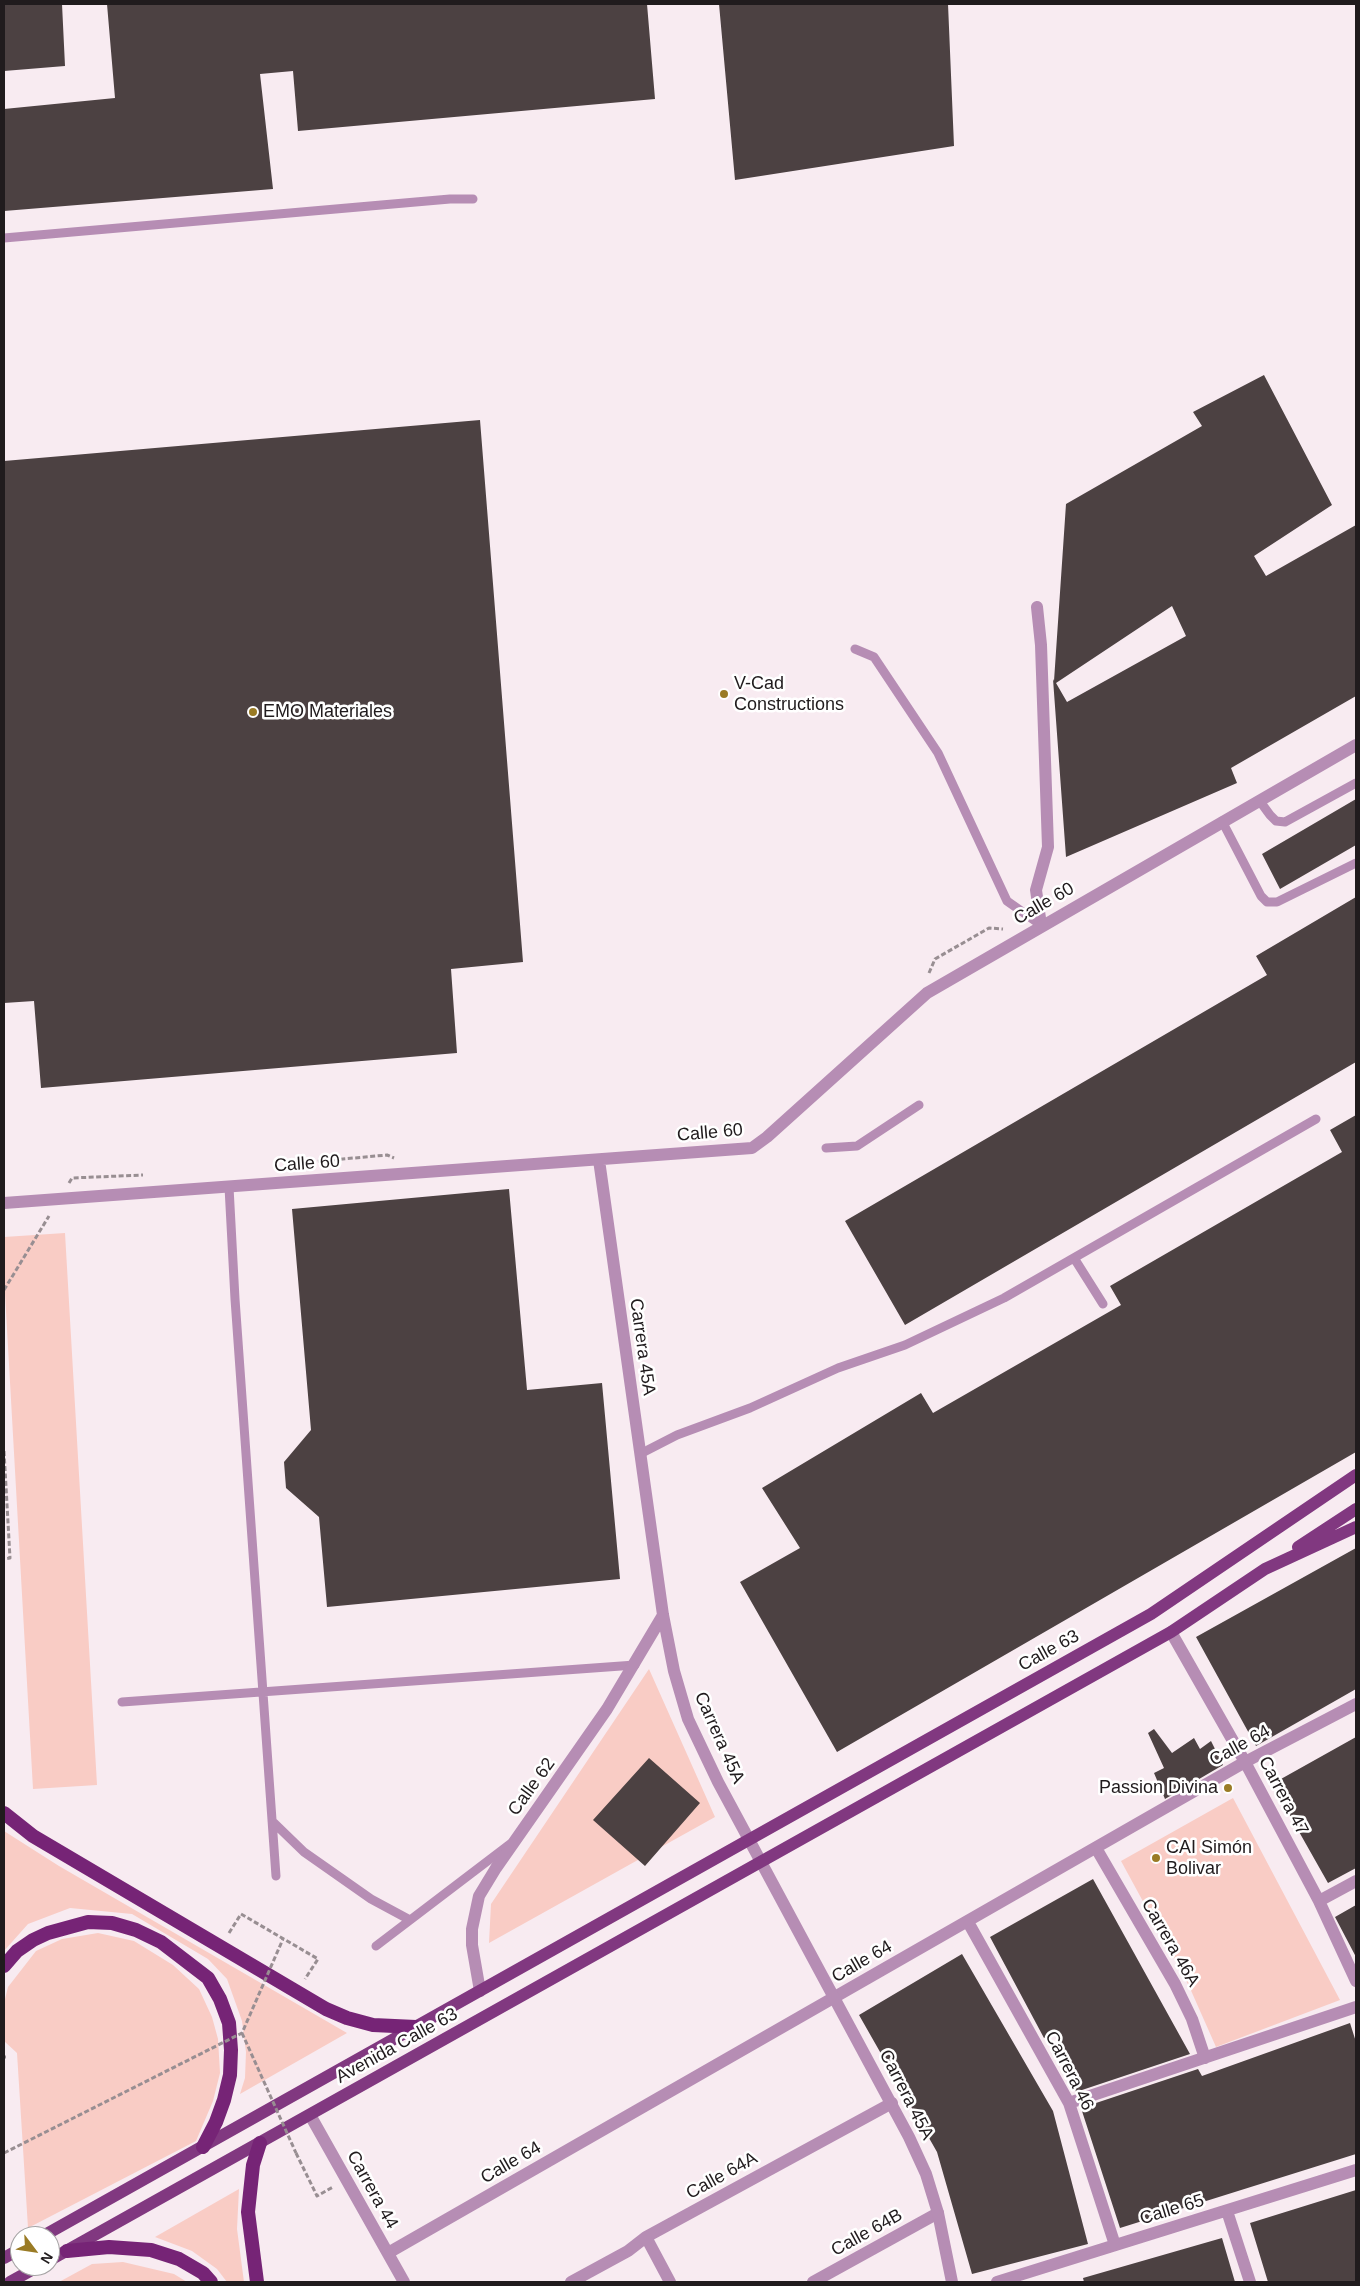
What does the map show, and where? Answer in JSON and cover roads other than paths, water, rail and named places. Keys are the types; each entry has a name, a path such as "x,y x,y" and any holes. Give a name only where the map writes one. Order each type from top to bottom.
{"highway":[{"path":"5,1812 33,1836 326,2009 347,2018 373,2025 416,2027"},
{"path":"4,1966 17,1951 33,1940 48,1934 88,1922 112,1923 136,1930 161,1942 208,1978 220,1999 229,2023 231,2050 230,2074 224,2100 216,2122 203,2147"},
{"path":"257,2282 248,2212 253,2165 260,2143"},
{"path":"67,2251 109,2247 151,2250 179,2259 204,2274 211,2282"}],"main road":[{"name":"Calle 63","path":"749,1840 1151,1614 1356,1475"},
{"path":"761,1862 1171,1632 1356,1509"},
{"path":"1264,1569 1356,1527"},
{"name":"Avenida Calle 63","path":"60,2226 749,1840"},
{"name":"Avenida Calle 63","path":"60,2255 761,1862"}],"street":[{"path":"1038,607 1048,847 1036,890 1041,925"},
{"name":"Calle 60","path":"4,1202 752,1148 767,1137 927,993 1041,925 1356,745"},
{"name":"Carrera 45A","path":"599,1160 662,1615 674,1671 688,1719 718,1782 892,2103 926,2174 938,2213 952,2282"},
{"name":"Calle 62","path":"480,1991 472,1945 474,1914 480,1896 516,1839 573,1760 634,1665 662,1615"},
{"name":"Carrera 47","path":"1171,1632 1245,1762 1319,1901 1356,1981"},
{"name":"Calle 64","path":"388,2253 1245,1762 1356,1704"},
{"name":"Carrera 46A","path":"1096,1848 1176,1984 1192,2019 1205,2058"},
{"path":"1319,1901 1356,1881"},
{"name":"Carrera 46","path":"968,1922 1069,2103 1115,2245"},
{"path":"1069,2103 1356,2007"},
{"name":"Calle 64A","path":"571,2282 628,2250 646,2237 892,2103"},
{"name":"Carrera 44","path":"310,2115 404,2282"},
{"name":"Calle 65","path":"997,2282 1356,2170"},
{"path":"1227,2211 1250,2282"},
{"name":"Calle 64B","path":"813,2282 938,2213"},
{"path":"646,2237 670,2282"}],"lane":[{"path":"4,238 450,199 474,199"},
{"path":"855,648 874,657 938,753 1007,901 1041,925"},
{"path":"1259,800 1270,816 1276,821 1285,822 1356,783"},
{"path":"1222,821 1261,896 1267,902 1277,902 1356,864"},
{"path":"826,1148 857,1146 919,1105"},
{"path":"640,1454 677,1435 750,1408 838,1368 905,1345 1004,1298 1316,1119"},
{"path":"229,1187 235,1299 276,1876"},
{"path":"1074,1258 1103,1304"},
{"path":"122,1702 634,1665"},
{"path":"272,1821 312,1858 371,1899 410,1920"},
{"path":"376,1946 516,1839"}],"place":[{"name":"V-Cad Constructions","path":"724,694"},
{"name":"EMO Materiales","path":"253,712"},
{"name":"Passion Divina","path":"1228,1788"},
{"name":"CAI Simón Bolivar","path":"1156,1858"}]}
